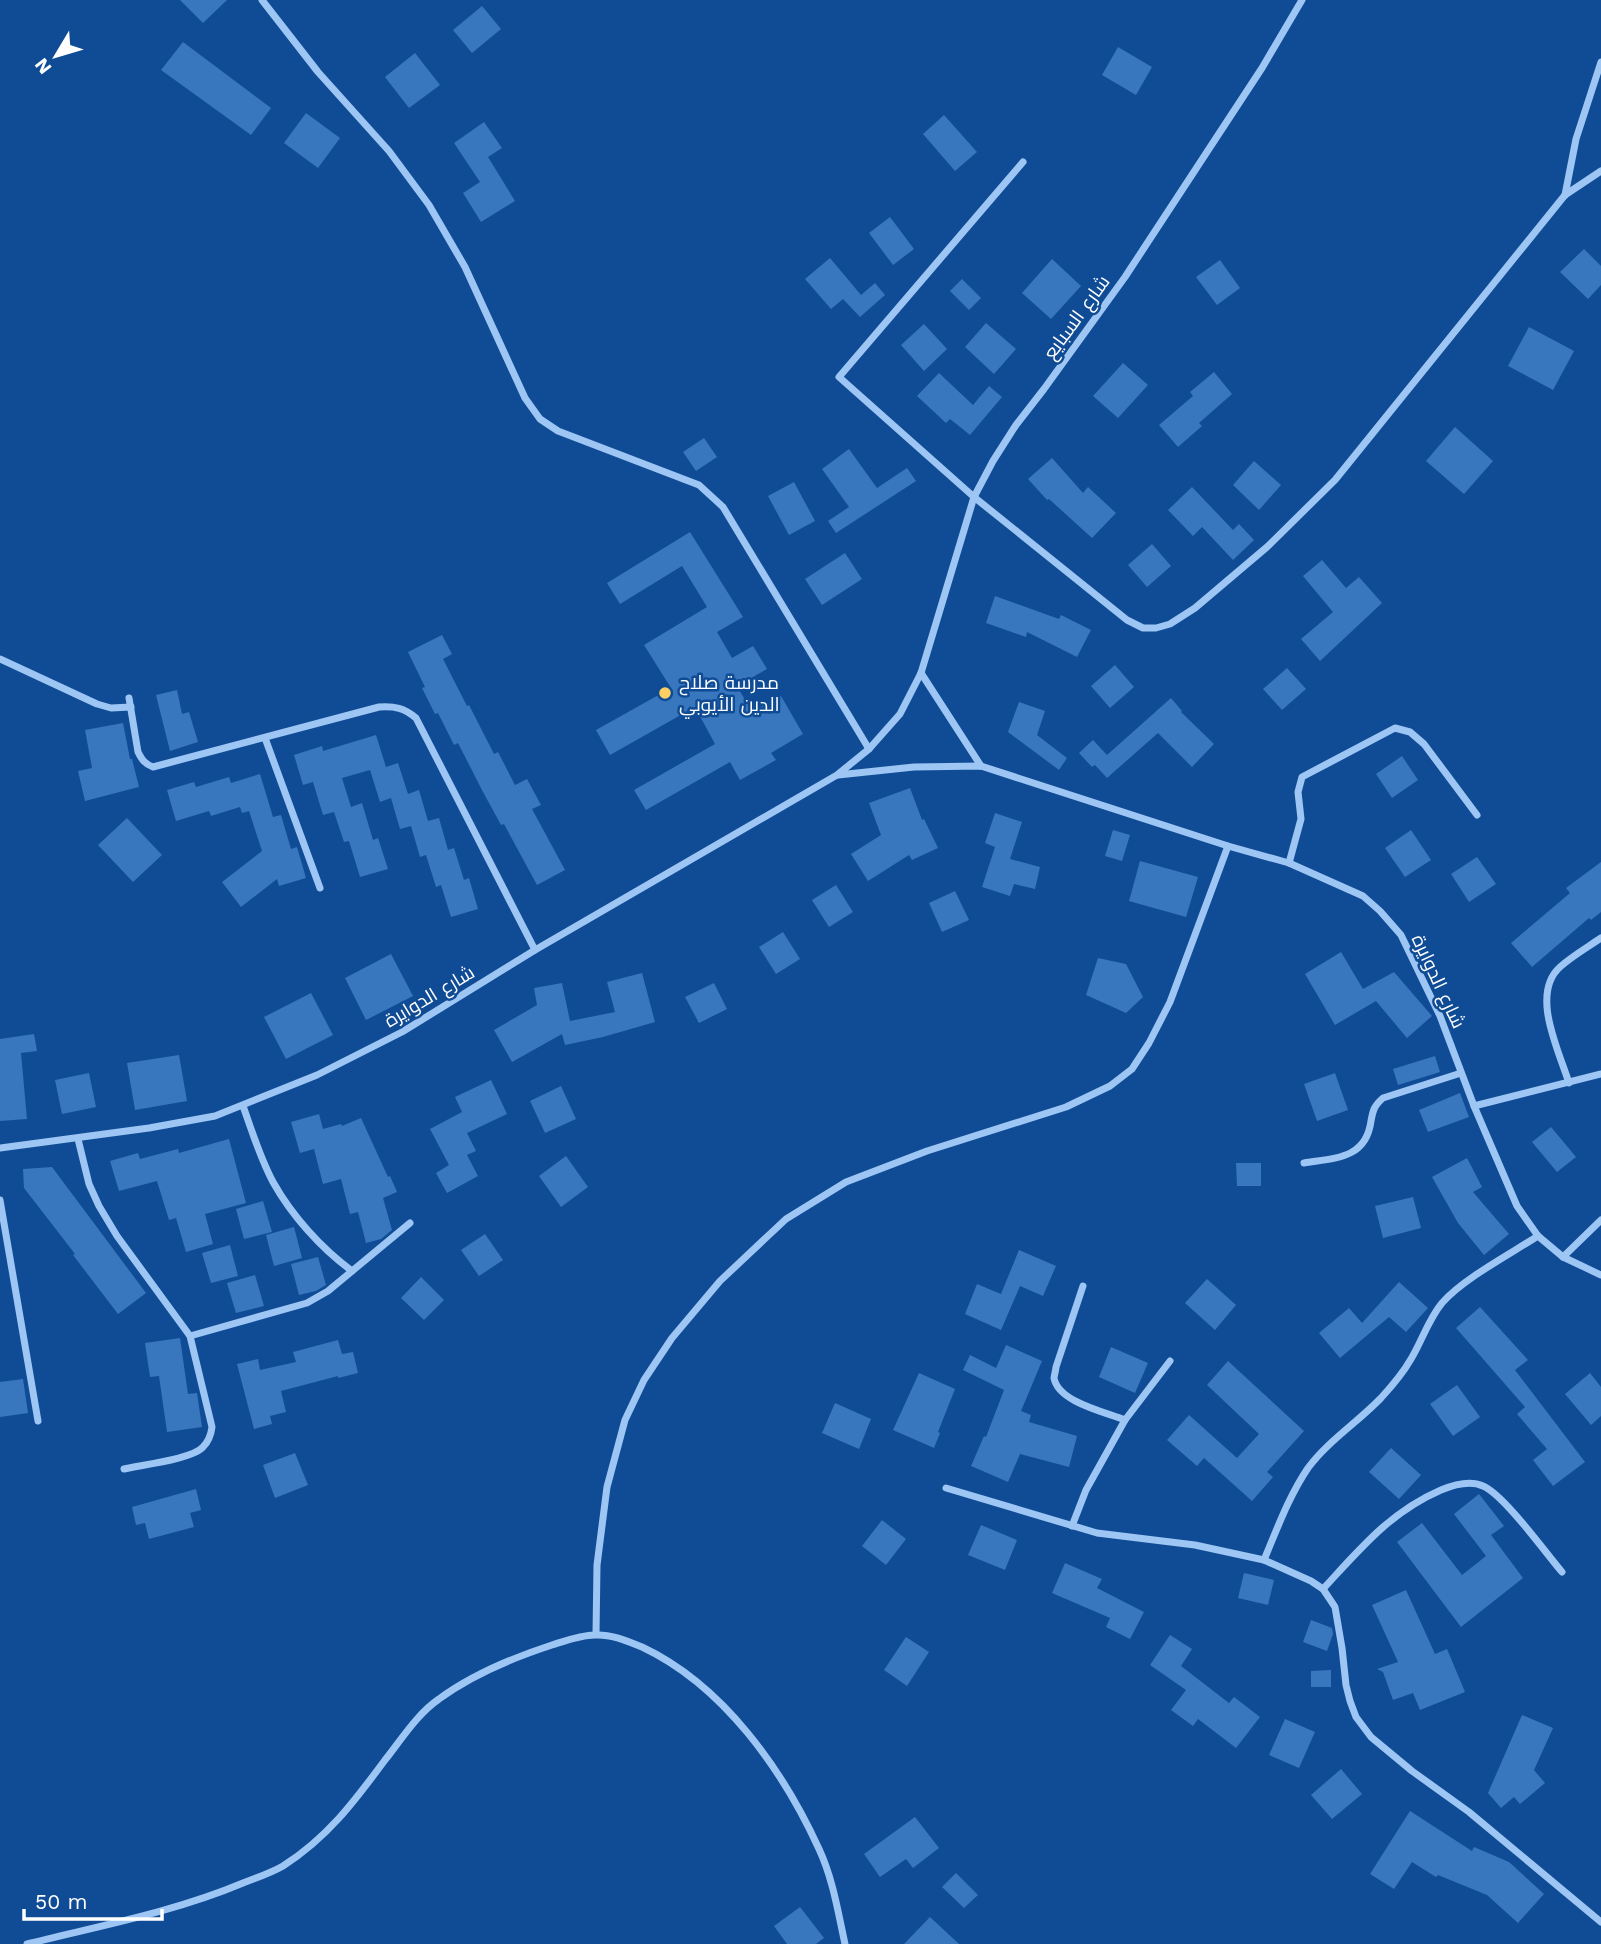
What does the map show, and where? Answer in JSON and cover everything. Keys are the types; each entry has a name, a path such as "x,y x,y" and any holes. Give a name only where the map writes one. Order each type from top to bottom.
{"street":[{"path":"262,0 318,72 389,151 429,205 465,267 525,398 540,419 558,431 699,485 723,507 869,749"},
{"name":"شارع السبايع","path":"869,749 900,714 921,673 974,497 993,461 1016,425 1125,277 1262,68 1303,0"},
{"path":"1565,195 1576,139 1601,62"},
{"path":"1023,162 839,376 974,497 1127,620 1143,628 1170,624 1195,608 1267,547 1335,480 1565,195 1601,171"},
{"path":"0,659 104,706 118,708 130,702 138,752 142,760 153,767 379,707 394,706 406,710 416,718 536,950"},
{"path":"921,673 981,766"},
{"path":"1289,863 1301,819 1298,792 1302,777 1395,728 1410,732 1424,744 1477,815"},
{"path":"265,738 320,888"},
{"name":"شارع الدوايرة","path":"0,1148 78,1139 215,1116 317,1074 402,1032 536,950 837,775 869,749"},
{"name":"شارع الدوايرة","path":"837,775 914,767 981,766 1228,846 1289,863 1363,896 1401,935 1440,1016 1474,1106 1517,1206 1538,1236 1563,1257 1601,1275"},
{"path":"596,1634 597,1565 607,1487 625,1420 644,1380 672,1338 720,1281 786,1219 846,1182 927,1151 1066,1107 1110,1086 1132,1069 1171,1002 1228,846"},
{"path":"1569,1083 1546,1011 1547,990 1558,969 1601,938"},
{"path":"1304,1163 1345,1156 1356,1150 1367,1140 1372,1111 1383,1098 1461,1073"},
{"path":"1474,1106 1601,1074"},
{"path":"243,1106 273,1182 330,1255 352,1271"},
{"path":"78,1139 89,1184 99,1206 117,1236 190,1336 212,1427 210,1437 202,1449 190,1455 124,1469"},
{"path":"0,1200 38,1421"},
{"path":"1563,1257 1601,1220"},
{"path":"190,1336 307,1303 328,1291 410,1223"},
{"path":"1264,1560 1281,1518 1308,1468 1389,1389 1411,1359 1429,1320 1444,1301 1463,1285 1538,1236"},
{"path":"1083,1286 1054,1378 1060,1391 1069,1399 1125,1420"},
{"path":"1072,1526 1086,1490 1125,1420 1170,1361"},
{"path":"1324,1589 1392,1518 1431,1494 1449,1486 1467,1483 1482,1485 1499,1497 1562,1573"},
{"path":"946,1488 1097,1533 1195,1545 1264,1560 1324,1589 1335,1607 1350,1701 1356,1717 1371,1737 1469,1812 1601,1922"},
{"path":"27,1944 205,1899 281,1867 316,1843 342,1817 409,1729 436,1700 475,1676 521,1655 596,1634 623,1639 661,1656 722,1704 754,1739 792,1796 820,1851 833,1889 845,1944"}],"building":[{"path":"180,0 227,0 203,23"},
{"path":"482,6 501,29 472,53 453,30"},
{"path":"183,42 271,108 251,135 161,70"},
{"path":"1118,47 1152,67 1136,95 1102,75"},
{"path":"415,53 440,85 409,108 385,77"},
{"path":"306,113 340,138 318,168 284,143"},
{"path":"944,115 977,152 955,171 923,134"},
{"path":"484,122 502,148 488,157 515,201 481,222 463,193 480,182 454,143"},
{"path":"890,217 914,249 893,265 869,233"},
{"path":"1584,249 1601,266 1601,285 1588,299 1560,272"},
{"path":"830,258 861,295 875,283 885,295 860,317 843,299 831,309 805,279"},
{"path":"1052,259 1081,286 1051,319 1022,293"},
{"path":"1220,260 1240,288 1217,305 1196,277"},
{"path":"962,279 981,298 969,310 950,291"},
{"path":"986,323 1016,349 994,374 965,347"},
{"path":"924,324 947,349 924,371 901,345"},
{"path":"1529,327 1574,351 1553,390 1508,366"},
{"path":"1123,363 1148,385 1118,418 1093,396"},
{"path":"1214,372 1232,394 1199,423 1202,426 1178,447 1159,425 1193,396 1190,392"},
{"path":"939,373 973,405 989,386 1002,397 970,435 950,419 946,423 917,396"},
{"path":"1455,427 1493,461 1464,494 1426,461"},
{"path":"704,438 717,457 696,471 683,452"},
{"path":"849,449 877,488 907,468 916,481 836,533 828,521 849,507 822,469"},
{"path":"1052,458 1083,493 1088,487 1116,513 1092,538 1047,500 1028,479"},
{"path":"1254,461 1281,485 1259,510 1233,485"},
{"path":"794,482 815,521 789,535 768,496"},
{"path":"1192,487 1233,530 1239,524 1254,540 1233,560 1202,527 1193,536 1168,510"},
{"path":"690,532 743,617 717,632 732,658 753,646 767,669 737,686 752,712 781,696 803,734 771,753 776,760 740,780 730,762 646,810 634,790 715,744 695,707 610,755 596,730 671,688 644,645 707,607 682,566 620,604 607,583"},
{"path":"1152,544 1171,566 1147,587 1128,565"},
{"path":"845,553 862,579 822,605 805,579"},
{"path":"1322,560 1346,588 1359,577 1382,603 1320,661 1301,639 1333,612 1303,576"},
{"path":"995,596 1059,619 1061,615 1091,630 1077,657 1027,632 1026,637 986,623"},
{"path":"442,635 452,654 443,659 494,754 498,752 515,785 527,779 541,805 532,809 565,870 537,885 504,824 501,825 458,743 454,745 438,713 435,714 408,652"},
{"path":"1115,665 1134,687 1110,708 1091,686"},
{"path":"1287,668 1306,689 1282,710 1263,689"},
{"path":"177,690 182,714 189,712 198,742 170,751 156,695"},
{"path":"1171,698 1181,712 1214,744 1192,767 1158,733 1107,778 1079,753 1093,740 1107,755"},
{"path":"1019,702 1045,711 1037,735 1067,758 1059,770 1008,732"},
{"path":"123,723 139,787 85,801 78,771 92,768 85,730"},
{"path":"376,735 386,767 398,763 408,794 419,790 428,821 439,818 448,850 454,848 464,880 469,878 478,909 451,917 441,885 436,887 426,855 420,857 411,826 400,829 391,798 380,802 370,770 342,778 351,807 362,803 373,840 378,838 388,869 360,877 349,841 344,842 334,812 323,815 313,782 303,785 294,755 322,746 323,751"},
{"path":"1402,756 1418,780 1392,798 1376,774"},
{"path":"260,774 273,817 281,815 291,849 297,847 306,878 279,886 277,879 241,907 222,882 262,851 249,811 242,813 240,807 211,816 209,811 176,821 167,790 194,782 196,787 229,777 231,783"},
{"path":"910,788 922,820 924,819 938,848 912,860 909,855 868,881 851,854 881,835 869,803"},
{"path":"995,813 1022,822 1010,859 1040,867 1035,889 1014,884 1010,896 982,887 995,847 985,843"},
{"path":"127,818 162,855 133,882 98,845"},
{"path":"1113,830 1130,835 1122,861 1105,856"},
{"path":"1411,830 1431,860 1405,877 1385,848"},
{"path":"1477,857 1496,884 1469,902 1451,874"},
{"path":"1140,861 1198,877 1186,917 1129,901"},
{"path":"1601,862 1601,912 1591,920 1589,918 1532,967 1511,943 1570,893 1566,888"},
{"path":"836,885 853,912 829,927 812,900"},
{"path":"955,891 969,920 942,932 929,903"},
{"path":"783,932 800,959 776,974 759,947"},
{"path":"1341,952 1363,989 1394,972 1432,1016 1407,1038 1376,1001 1335,1025 1305,974"},
{"path":"391,954 413,996 366,1020 345,978"},
{"path":"1098,958 1126,964 1143,997 1126,1013 1086,995"},
{"path":"642,973 655,1022 565,1045 562,1034 512,1062 494,1030 537,1005 534,988 562,983 570,1021 615,1012 607,982"},
{"path":"714,983 727,1009 699,1023 685,997"},
{"path":"311,993 333,1035 286,1059 264,1017"},
{"path":"34,1034 37,1051 21,1053 27,1119 0,1121 0,1039"},
{"path":"179,1055 187,1101 135,1110 127,1063"},
{"path":"1435,1056 1440,1072 1398,1085 1393,1069"},
{"path":"89,1073 96,1107 62,1114 55,1080"},
{"path":"1335,1073 1348,1110 1317,1121 1304,1084"},
{"path":"491,1080 507,1114 467,1133 476,1151 467,1155 478,1176 447,1193 436,1173 449,1165 430,1129 462,1112 455,1097"},
{"path":"561,1086 576,1119 545,1133 530,1101"},
{"path":"1460,1093 1469,1117 1428,1132 1419,1110"},
{"path":"319,1114 323,1129 341,1124 342,1126 361,1118 388,1177 390,1176 397,1192 383,1198 392,1230 381,1239 366,1243 358,1212 350,1214 341,1179 323,1184 314,1149 300,1153 291,1122"},
{"path":"1551,1127 1576,1157 1557,1172 1532,1142"},
{"path":"229,1139 246,1203 205,1214 213,1244 186,1252 176,1218 169,1220 157,1181 119,1191 110,1161 138,1153 140,1159 178,1149 179,1153"},
{"path":"566,1156 588,1187 561,1207 539,1176"},
{"path":"1467,1158 1482,1187 1473,1192 1509,1234 1484,1255 1458,1223 1432,1177"},
{"path":"1236,1163 1261,1163 1261,1186 1237,1186"},
{"path":"52,1167 146,1293 118,1314 24,1188 23,1169"},
{"path":"1413,1197 1421,1228 1383,1238 1375,1206"},
{"path":"263,1201 272,1232 244,1239 236,1209"},
{"path":"294,1227 302,1258 274,1266 266,1235"},
{"path":"485,1234 503,1260 479,1276 461,1250"},
{"path":"230,1245 238,1276 211,1283 202,1253"},
{"path":"1019,1250 1056,1266 1043,1296 1020,1286 1001,1330 965,1314 977,1284 1001,1294"},
{"path":"318,1257 326,1285 316,1291 299,1295 291,1264"},
{"path":"255,1275 264,1306 236,1313 227,1283"},
{"path":"421,1277 444,1300 424,1320 401,1298"},
{"path":"1207,1279 1236,1305 1215,1330 1185,1303"},
{"path":"1399,1282 1428,1308 1406,1332 1389,1317 1340,1358 1319,1333 1349,1308 1362,1323"},
{"path":"1480,1307 1528,1360 1515,1370 1585,1462 1553,1486 1533,1460 1547,1449 1517,1414 1525,1407 1456,1328"},
{"path":"180,1338 188,1394 197,1393 202,1427 167,1432 159,1376 150,1377 145,1343"},
{"path":"338,1340 342,1354 353,1352 358,1373 281,1391 286,1412 270,1416 272,1424 254,1429 237,1364 258,1359 260,1370 296,1362 293,1352"},
{"path":"1006,1345 1042,1361 1021,1411 1031,1415 1029,1422 1077,1436 1069,1467 1020,1454 1008,1482 971,1466 984,1436 986,1437 1004,1390 963,1370 970,1355 996,1368"},
{"path":"1111,1347 1148,1363 1135,1393 1099,1377"},
{"path":"1228,1361 1304,1431 1267,1472 1273,1477 1252,1501 1204,1458 1197,1466 1167,1440 1189,1415 1237,1458 1259,1434 1207,1385"},
{"path":"919,1373 955,1389 934,1448 893,1430"},
{"path":"1590,1373 1601,1387 1601,1416 1591,1425 1565,1394"},
{"path":"23,1379 28,1413 0,1417 0,1382"},
{"path":"1457,1385 1480,1417 1453,1436 1430,1404"},
{"path":"835,1403 871,1419 859,1449 822,1433"},
{"path":"1391,1448 1421,1475 1399,1499 1369,1472"},
{"path":"295,1453 308,1485 275,1498 263,1465"},
{"path":"196,1489 201,1510 190,1513 194,1527 149,1539 145,1523 136,1525 132,1507"},
{"path":"1479,1494 1504,1526 1491,1535 1523,1578 1461,1627 1397,1542 1422,1523 1462,1575 1486,1556 1454,1514"},
{"path":"882,1520 906,1539 886,1565 862,1546"},
{"path":"981,1525 1017,1540 1005,1570 968,1555"},
{"path":"1065,1563 1102,1579 1097,1588 1144,1612 1130,1639 1106,1627 1110,1618 1052,1593"},
{"path":"1244,1573 1274,1580 1268,1605 1238,1598"},
{"path":"1406,1590 1435,1654 1447,1649 1465,1692 1420,1710 1413,1693 1393,1700 1383,1672 1377,1669 1398,1662 1372,1605"},
{"path":"1311,1620 1332,1628 1333,1634 1327,1651 1303,1642"},
{"path":"1170,1635 1192,1649 1181,1666 1229,1703 1234,1697 1260,1717 1236,1748 1198,1719 1193,1726 1171,1710 1186,1690 1150,1665"},
{"path":"906,1637 929,1652 907,1686 884,1670"},
{"path":"1331,1670 1331,1687 1311,1687 1311,1671"},
{"path":"1522,1715 1553,1728 1534,1770 1545,1783 1520,1804 1514,1797 1501,1808 1488,1793"},
{"path":"1285,1719 1315,1732 1299,1768 1269,1755"},
{"path":"1341,1769 1362,1794 1332,1819 1311,1795"},
{"path":"1410,1811 1472,1851 1474,1847 1509,1862 1544,1894 1518,1923 1487,1895 1438,1875 1436,1877 1412,1862 1394,1889 1370,1874"},
{"path":"915,1817 939,1848 913,1868 906,1859 880,1877 864,1854"},
{"path":"956,1873 978,1895 964,1908 942,1887"},
{"path":"800,1907 824,1938 816,1944 787,1944 774,1926"},
{"path":"930,1917 959,1944 904,1944"}],"place":[{"name":"مدرسة صلاح الدين الأيوبي","path":"665,693"}]}
